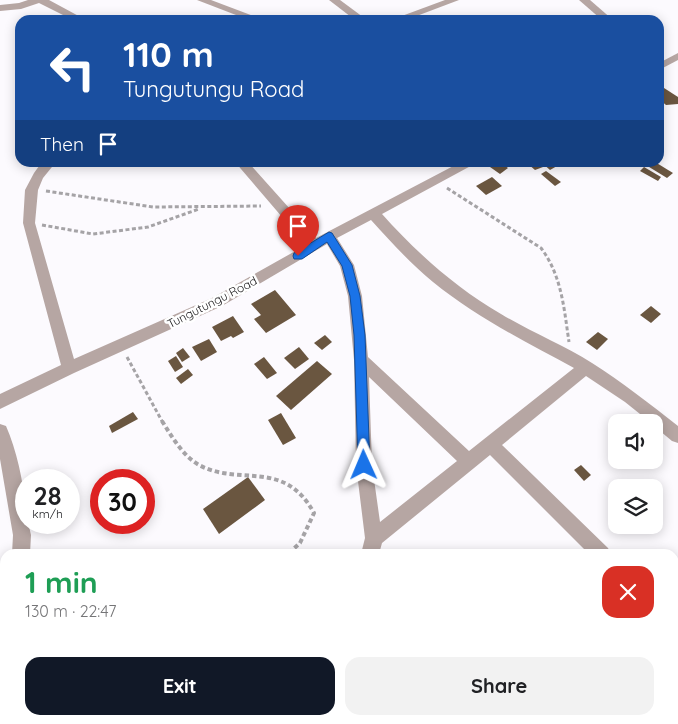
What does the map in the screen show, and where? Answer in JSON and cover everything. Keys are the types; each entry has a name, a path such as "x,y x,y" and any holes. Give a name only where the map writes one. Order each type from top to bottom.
{"street":[{"path":"0,8 21,6 37,0"},
{"path":"42,0 71,15"},
{"path":"202,0 245,15"},
{"path":"334,0 355,15"},
{"path":"410,15 454,0"},
{"path":"584,0 602,15"},
{"path":"664,64 678,56"},
{"path":"46,167 36,178 31,189 28,206 29,222 39,252 69,368"},
{"path":"245,167 315,246"},
{"name":"Tungutungu Road","path":"0,402 121,344 217,302 315,246 329,236 463,167"},
{"path":"374,213 407,251 439,279 495,318 579,364 630,396 678,436"},
{"path":"329,236 347,265 355,296 362,360 364,465 372,546"},
{"path":"362,360 469,462"},
{"path":"372,546 490,445 579,364"},
{"path":"0,431 6,447 22,535 21,549"},
{"path":"490,445 597,549"}],"path":[{"path":"436,181 541,248 550,258 558,279 579,364"},
{"path":"31,189 152,207 202,208 248,205 282,208"},
{"path":"29,222 93,234 148,227 202,208"},
{"path":"121,344 134,374 179,447 197,464 220,472 256,473 280,479 307,500 314,513 300,543 293,549"}],"building":[{"path":"664,88 678,97 678,104 666,105 664,103"},
{"path":"490,167 508,168 500,174"},
{"path":"532,167 543,167 535,170"},
{"path":"644,167 661,177 658,181 640,171"},
{"path":"649,167 663,167 673,173 667,178"},
{"path":"546,171 561,182 555,186 541,174"},
{"path":"492,177 502,186 486,195 476,186"},
{"path":"275,290 296,315 266,333 254,319 261,315 251,304"},
{"path":"651,306 661,314 651,323 640,315"},
{"path":"233,316 244,332 233,338 231,336 221,341 212,327"},
{"path":"598,332 608,339 597,350 586,342"},
{"path":"325,335 332,342 322,350 314,343"},
{"path":"209,339 217,352 201,361 192,347"},
{"path":"299,347 309,359 295,369 284,358"},
{"path":"183,348 190,357 182,362 176,353"},
{"path":"176,356 183,367 175,372 168,361"},
{"path":"264,357 277,373 267,379 254,364"},
{"path":"317,361 332,374 291,410 276,396"},
{"path":"188,369 193,375 181,384 176,378"},
{"path":"133,412 138,419 112,433 109,426"},
{"path":"281,413 296,438 283,445 268,420"},
{"path":"581,465 591,475 584,481 574,470"},
{"path":"248,477 265,500 219,534 203,509"}],"route":[{"path":"298,256 329,236 347,265 355,296 362,360 364,465"}]}
